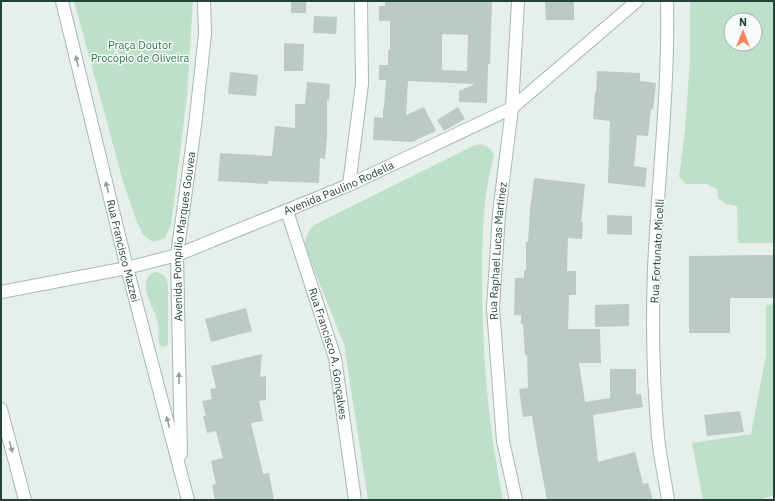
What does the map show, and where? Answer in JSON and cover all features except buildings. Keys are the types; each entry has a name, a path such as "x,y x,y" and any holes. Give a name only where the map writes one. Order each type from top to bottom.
{"street":[{"name":"Rua Francisco Mazzei","path":"62,1 127,268 188,500"},
{"name":"Avenida Pompilio Marques Gouvea","path":"181,472 177,254 203,57 205,34 204,1"},
{"path":"349,185 362,84 361,1"},
{"name":"Rua Raphael Lucas Martinez","path":"516,500 503,441 493,308 499,214 512,108 518,1"},
{"name":"Avenida Paulino Rodella","path":"1,292 127,268 177,254 349,185 512,108 637,1"},
{"name":"Rua Fortunato Micelli","path":"667,1 668,29 664,137 654,268 653,343 658,438 668,500"},
{"name":"Rua Francisco A. Gonçalves","path":"287,211 335,358 355,500"},
{"path":"1,409 25,500"}],"green space":[{"name":"Praça Doutor Procópio de Oliveira","path":"74,1 193,1 187,96 171,225 165,238 153,242 143,235 137,222 124,185"},
{"path":"690,1 774,1 774,243 738,243 737,206 726,204 718,198 717,189 707,184 686,184 679,177 685,130 690,60"},
{"path":"475,145 487,146 494,156 485,200 482,247 482,305 490,417 493,444 503,500 368,500 344,344 305,247 306,238 314,225"},
{"path":"154,272 164,276 168,285 168,345 164,347 160,346 158,324 146,289 148,277"},
{"path":"774,304 774,495 761,500 703,500 692,443 751,434 766,355 766,305"}]}
